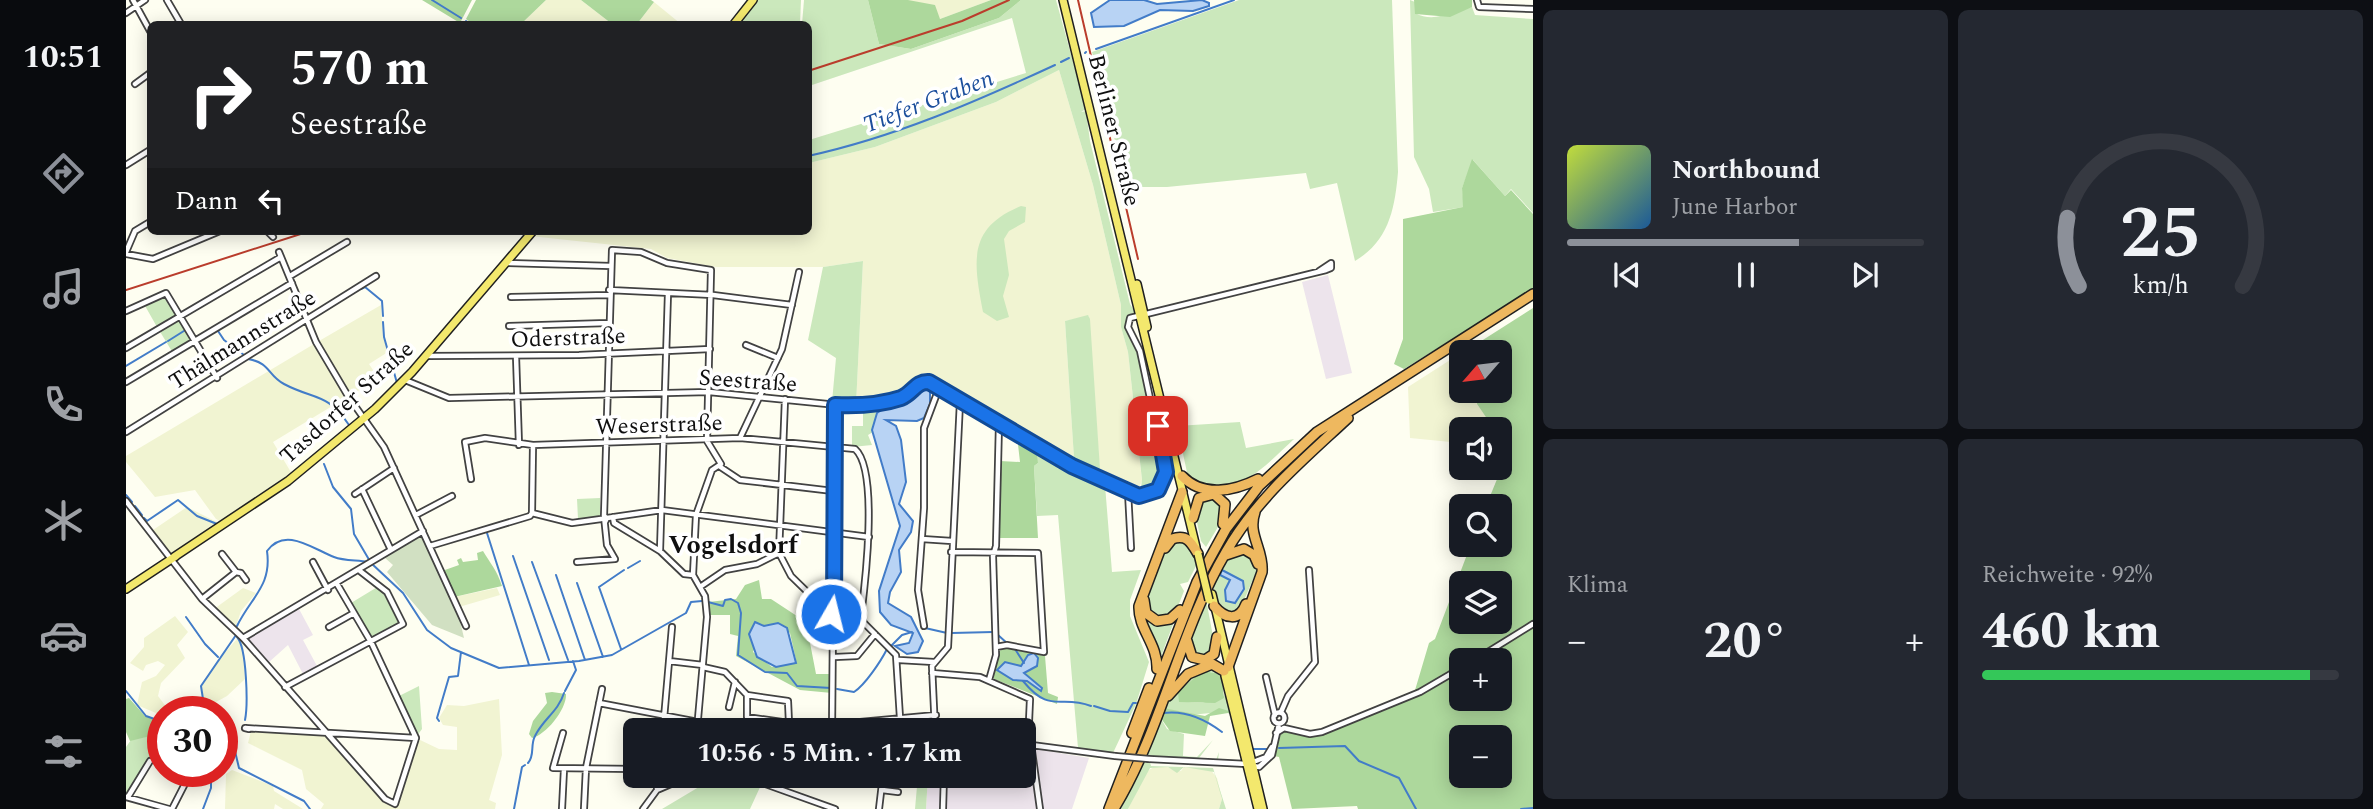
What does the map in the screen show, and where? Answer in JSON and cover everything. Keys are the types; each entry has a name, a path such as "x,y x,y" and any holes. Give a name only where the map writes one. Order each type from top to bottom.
{"highway":[{"path":"1112,808 1118,771 1196,571 1223,524 1258,479 1282,454 1533,294"},
{"path":"1112,808 1197,597 1224,542 1247,509 1285,466 1348,418 1533,301"},
{"path":"1112,808 1133,777 1186,639 1222,558 1256,507 1297,463 1348,418"},
{"path":"1112,808 1211,555 1259,486 1317,432"},
{"path":"1182,476 1198,487 1222,490 1242,487 1258,479"},
{"path":"1157,669 1155,647 1140,620 1139,606 1182,492"},
{"path":"1193,518 1199,498 1214,494 1225,504 1223,524"},
{"path":"1162,703 1195,669 1213,664 1226,669 1262,572 1262,558 1252,533 1256,507"},
{"path":"1180,610 1170,619 1157,621 1146,613 1144,600 1172,539 1187,538 1199,551"},
{"path":"1212,600 1226,617 1240,614 1257,574 1257,559 1248,550 1234,550 1222,558"},
{"path":"1186,639 1189,654 1200,661 1214,654 1217,637"}],"main road":[{"path":"736,21 753,0"},
{"name":"Berliner Straße","path":"1065,0 1142,314"},
{"name":"Tasdorfer Straße","path":"128,589 288,481 363,418 427,356 530,235"},
{"path":"1142,314 1199,551"},
{"path":"1142,314 1182,492 1212,600 1226,669"},
{"path":"1212,600 1217,637 1263,809"},
{"path":"1253,766 1258,809"}],"street":[{"path":"133,0 147,26"},
{"path":"126,13 145,0"},
{"path":"167,0 179,21"},
{"path":"1477,0 1479,7 1533,9"},
{"path":"135,85 147,75"},
{"path":"126,164 147,152"},
{"path":"147,224 134,232 126,253 153,259 210,235"},
{"path":"290,276 348,242"},
{"path":"577,562 615,559 607,545 604,443 612,250 641,252 667,263 713,271 707,441 717,464 736,479 833,491"},
{"path":"126,348 280,254 324,355 394,468 467,626"},
{"path":"506,263 611,266"},
{"path":"924,626 918,590 925,428 939,388 1072,466 1139,496 1153,493 1166,476 1158,426 1140,351 1128,327 1130,318 1319,271"},
{"path":"740,438 778,358 799,272"},
{"name":"Thälmannstraße","path":"126,432 217,378 376,276"},
{"path":"126,382 292,283"},
{"path":"126,311 166,293 217,378"},
{"path":"660,551 668,293"},
{"path":"511,297 668,293 713,295 792,305"},
{"path":"509,326 608,323"},
{"path":"746,345 778,358"},
{"name":"Oderstraße","path":"427,356 607,354 666,349 710,349"},
{"path":"516,356 519,445"},
{"name":"Seestraße","path":"405,380 449,398 709,392 835,405 875,404 902,397 923,382 939,388"},
{"path":"785,399 779,553 791,576 834,615 861,616"},
{"path":"899,660 934,662 945,654 948,647 960,402"},
{"path":"832,718 835,657 835,405"},
{"path":"989,680 996,647 993,553 999,424"},
{"name":"Weserstraße","path":"471,479 465,442 485,438 519,445 740,438 855,449 860,454 867,493 869,537"},
{"path":"532,513 533,445"},
{"path":"699,718 706,602 693,575 696,515 717,464"},
{"path":"355,494 394,468"},
{"path":"362,489 391,550"},
{"path":"1128,492 1131,548"},
{"path":"416,515 453,495"},
{"path":"127,503 202,599 243,638 385,799 395,804 416,738 371,642 337,584"},
{"path":"430,546 497,527 532,513 572,523 662,510 833,535 869,537 861,616 899,660 900,718 936,715"},
{"path":"606,518 660,551 684,574 693,575"},
{"path":"243,638 372,564 423,531"},
{"path":"922,539 952,541"},
{"path":"951,552 1038,553 1044,652 1007,645 996,647"},
{"path":"700,587 725,570 757,564 779,553"},
{"path":"222,554 246,580"},
{"path":"313,562 328,590"},
{"path":"1036,745 1115,756 1253,766 1272,755 1285,703 1315,662 1309,570"},
{"path":"285,687 403,624 387,592 360,571"},
{"path":"202,599 236,572"},
{"path":"329,626 354,613"},
{"path":"1494,648 1533,624"},
{"path":"665,718 672,627"},
{"path":"835,657 857,656 875,634"},
{"path":"670,661 725,672 747,695 790,702 789,723 747,717 747,695"},
{"path":"934,662 932,673 936,718"},
{"path":"932,673 989,680 1032,700 1030,718"},
{"path":"1276,733 1284,729 1318,734 1398,702 1449,674"},
{"path":"1266,677 1272,704 1280,718 1296,731"},
{"path":"729,707 735,682"},
{"path":"584,809 586,768 602,689"},
{"path":"599,703 673,718"},
{"path":"1253,766 1272,749 1280,718"},
{"path":"312,732 316,720"},
{"path":"249,729 416,738"},
{"path":"563,733 553,768 623,769"},
{"path":"147,766 127,797 170,809 182,787"},
{"path":"562,809 564,769"},
{"path":"1036,787 1040,809"},
{"path":"643,809 657,790 662,788"},
{"path":"776,788 835,809"},
{"path":"943,809 944,788"},
{"path":"879,809 881,790 898,792"}],"shaded area":[{"path":"1328,275 1352,373 1326,379 1302,282"},
{"path":"299,609 313,635 303,640 317,666 303,674 288,645 268,663 247,639"},
{"path":"1036,749 1089,758 1072,809 926,809 927,788 1036,788"}],"green space":[{"path":"422,0 472,0 461,21"},
{"path":"476,0 546,0 524,21 466,19"},
{"path":"546,0 581,0 608,21 524,21"},
{"path":"581,0 654,2 639,21 608,21"},
{"path":"757,0 801,0 800,21 740,21"},
{"path":"804,0 868,0 879,44 911,49 999,18 1021,0 1056,0 1086,109 1081,112 1086,111 1090,141 1130,304 1135,312 1127,319 1126,327 1140,353 1164,466 1157,488 1145,494 1131,492 1141,487 1142,480 1128,352 1121,327 1121,305 1093,185 1059,70 996,102 875,147 812,162 812,139 1026,73 1012,18 812,85 812,21 802,21"},
{"path":"868,0 908,0 935,5 940,19 991,0 1021,0 999,18 911,49 879,44"},
{"path":"908,0 991,0 940,19"},
{"path":"1239,0 1392,0 1397,185 1392,211 1383,234 1376,244 1355,261 1337,183 1310,189 1306,173 1167,187 1127,187 1092,52"},
{"path":"1410,0 1415,2 1415,13 1422,16 1437,17 1472,7 1475,15 1533,19 1533,213 1511,189 1505,196 1473,160 1462,188 1464,207 1433,212 1429,189 1414,157"},
{"path":"1414,0 1472,0 1472,7 1450,17 1415,14"},
{"path":"654,2 677,21 639,21"},
{"path":"1059,70 1093,185 1121,305 1121,327 1128,352 1142,481 1138,490 1131,492 1100,474 1089,316 1065,321 1074,458 1069,461 927,376 902,393 856,405 863,261 823,267 716,267 667,258 651,249 530,236 812,235 812,162 875,147 996,102"},
{"path":"1472,159 1505,196 1511,190 1533,214 1533,289 1404,369 1394,364 1403,339 1403,219 1463,207 1462,188"},
{"path":"1021,206 1026,207 1025,222 1009,231 1004,239 1009,275 1003,296 1009,317 997,321 983,312 977,277 978,248 991,225"},
{"path":"863,261 856,405 832,402 836,358 808,340 823,267"},
{"path":"163,296 179,314 157,327 144,304"},
{"path":"381,305 383,337 388,352 369,364 379,379 349,396 319,341"},
{"path":"1533,308 1533,809 1358,809 1357,806 1292,809 1279,757 1274,756 1279,733 1285,730 1318,735 1413,697 1429,643 1435,639 1449,602 1449,634 1512,634 1512,571 1461,571 1466,557 1512,557 1512,494 1491,494 1497,480 1512,480 1512,417 1486,417 1477,404 1512,403 1512,340 1483,340"},
{"path":"1088,315 1100,469 1074,458 1065,321"},
{"path":"180,317 194,340 173,353 159,330"},
{"path":"314,344 347,397 273,442 292,474 222,522 216,519 195,490 155,497 126,462 126,456"},
{"path":"1449,361 1449,403 1477,403 1486,417 1449,417 1449,442 1410,438 1408,387"},
{"path":"887,406 877,413 873,432 868,435 872,445 852,447 852,426 863,426 863,408"},
{"path":"1240,422 1246,448 1294,439 1259,471 1232,485 1218,488 1203,485 1188,477 1177,426"},
{"path":"1017,436 1037,448 1038,463 1034,466 1038,538 999,538 1000,461 1020,462"},
{"path":"1037,448 1105,485 1112,572 1141,570 1130,600 1130,616 1149,662 1136,704 1113,753 1078,748 1058,515 1037,516 1034,466 1038,463"},
{"path":"1203,497 1220,499 1224,517 1206,547 1201,541 1195,513"},
{"path":"600,498 600,516 578,519 577,499"},
{"path":"187,507 219,523 171,556 153,530"},
{"path":"422,534 457,608 464,638 432,625 387,572 393,565 384,557"},
{"path":"1176,539 1192,545 1197,564 1188,582 1180,584 1184,591 1175,614 1165,620 1148,613 1149,594 1159,563"},
{"path":"483,551 502,586 454,597 442,571 459,565 457,560 461,558 463,562 478,560 477,553"},
{"path":"1246,551 1257,570 1238,614 1220,611 1212,582 1218,570 1223,569 1224,559"},
{"path":"759,580 762,599 771,599 806,622 816,674 833,674 832,693 800,690 736,656 738,636 730,634 730,615 710,615 708,602 736,599 745,585","holes":["778,623 790,633 796,660 772,667 753,652 764,626"]},
{"path":"379,586 388,596 402,622 371,638 351,603"},
{"path":"243,588 256,593 241,611 235,629 214,609"},
{"path":"497,588 500,595 459,607 454,597"},
{"path":"1143,599 1149,619 1176,616 1159,662 1145,628"},
{"path":"1206,599 1215,647 1203,660 1188,645"},
{"path":"175,616 188,632 177,645 185,658 161,683 158,696 147,696 147,709 137,705 142,682 156,676 165,665 158,661 146,665 143,671 130,663 144,647 144,638"},
{"path":"238,638 243,642 245,679 227,696 203,696 202,686 218,660"},
{"path":"1007,647 1045,656 1048,693 1058,697 1057,704 994,679 992,671 999,651"},
{"path":"1204,667 1221,670 1231,711 1190,715 1163,708 1188,676","holes":["1202,671 1216,673 1226,695 1203,703 1188,702 1178,692"]},
{"path":"1202,671 1216,673 1222,678 1224,698 1215,703 1179,702 1178,692"},
{"path":"419,686 422,729 417,736 399,696"},
{"path":"545,693 566,694 563,707 549,727 532,738 529,734 533,721 547,703"},
{"path":"129,698 147,717 147,737 130,741 126,732 126,699"},
{"path":"499,699 502,755 489,800 496,803 495,809 321,809 324,804 306,789 302,770 248,743 251,731 327,734 390,804 398,807 418,739 439,749 457,750 457,727 443,725 439,718 447,705 464,706"},
{"path":"1163,708 1205,716 1219,708 1232,712 1236,728 1233,731 1232,715 1228,713 1210,716 1205,736 1170,731 1160,717"},
{"path":"1160,717 1167,729 1184,734 1183,756 1197,757 1213,740 1199,758 1216,760 1219,752 1218,760 1216,762 1143,755"},
{"path":"147,736 147,764 126,794 126,747 131,740"},
{"path":"1142,760 1150,762 1151,766 1184,767 1177,773 1168,767 1150,768 1128,809 1121,809"},
{"path":"1154,767 1168,767 1175,771 1181,771 1184,767 1210,769 1217,778 1222,799 1219,809 1128,809 1147,771"},
{"path":"1184,767 1213,768 1226,809 1219,809 1222,799 1214,772"},
{"path":"238,772 273,786 274,791 303,809 283,809 275,804 274,809 225,809 226,787 238,787"},
{"path":"697,788 760,788 750,809 662,809"},
{"path":"917,788 927,788 926,809 915,809"}],"water":[{"path":"1110,0 1144,0 1157,4 1202,0 1209,3 1209,6 1193,11 1160,10 1124,26 1094,27 1091,13"},
{"path":"925,387 930,388 930,404 924,418 917,421 886,420 896,426 901,440 906,482 899,504 913,521 911,532 899,550 901,572 890,592 888,603 911,617 923,641 918,652 907,654 895,646 909,643 913,633 891,625 880,612 879,591 900,526 872,430 877,413 887,406 910,400"},
{"path":"1222,570 1243,581 1244,589 1235,603 1226,601 1225,590 1230,580 1220,575"},
{"path":"755,622 764,626 778,623 787,628 796,663 776,667 757,657 749,634"},
{"path":"1034,653 1038,658 1037,666 1024,673 1042,688 1041,691 1027,681 1013,680 997,670 1005,662 1021,666 1028,655"}],"waterway":[{"name":"Tiefer Graben","path":"432,0 461,18"},
{"name":"Tiefer Graben","path":"1096,49 1234,0"},
{"name":"Tiefer Graben","path":"1061,62 1069,58"},
{"name":"Tiefer Graben","path":"812,155 903,129 1055,65"},
{"path":"361,289 365,287 382,301 383,316"},
{"path":"383,322 384,337 397,383"},
{"path":"168,341 187,329"},
{"path":"218,331 224,340 244,355"},
{"path":"126,366 166,342"},
{"path":"248,359 261,363 284,384 327,402 349,425"},
{"path":"324,464 333,487 351,509 354,534 371,563 403,593 427,630 451,648 499,668 579,661 612,655 686,613 691,602 702,601"},
{"path":"126,495 132,502"},
{"path":"144,518 147,521 178,500 197,516 217,524"},
{"path":"135,506 142,515"},
{"path":"487,533 529,665"},
{"path":"237,626 263,582 268,563 267,551 282,540 299,542 338,558 368,562"},
{"path":"513,556 549,660"},
{"path":"628,568 640,561"},
{"path":"532,562 568,660"},
{"path":"621,649 599,587 624,570"},
{"path":"556,575 585,660"},
{"path":"577,583 603,657"},
{"path":"708,602 723,606 725,600 731,599 738,603 741,613 738,655 765,672 787,673 797,686 831,688"},
{"path":"186,617 218,657"},
{"path":"925,628 947,633"},
{"path":"891,646 902,635 912,632"},
{"path":"952,633 993,632"},
{"path":"203,696 201,686 236,635"},
{"path":"998,635 1008,644"},
{"path":"237,637 245,664 245,720"},
{"path":"837,689 854,692 858,689 887,649"},
{"path":"1015,649 1024,663"},
{"path":"439,721 437,718 449,677 458,676 461,652"},
{"path":"565,691 576,670 573,661"},
{"path":"1023,681 1048,701 1091,706"},
{"path":"126,691 147,716"},
{"path":"528,763 535,736 564,693"},
{"path":"1094,706 1110,711 1128,712 1133,703 1136,703"},
{"path":"1163,713 1194,716 1222,732"},
{"path":"1279,748 1345,746 1359,761 1399,778 1416,809"},
{"path":"1253,749 1267,749"},
{"path":"238,764 239,768 304,801 310,809"},
{"path":"514,809 522,767 525,765"},
{"path":"203,809 211,787"},
{"path":"1521,809 1533,808"}],"railway":[{"path":"812,70 962,21 1009,0"},
{"path":"1078,0 1138,259"},
{"path":"126,290 298,235"}],"district":[{"name":"Vogelsdorf","path":"733,544"}],"route":[{"path":"831,614 834,615 835,590 835,405 875,404 902,397 926,381 1072,466 1139,496 1146,496 1158,490 1166,476 1158,426"}]}
